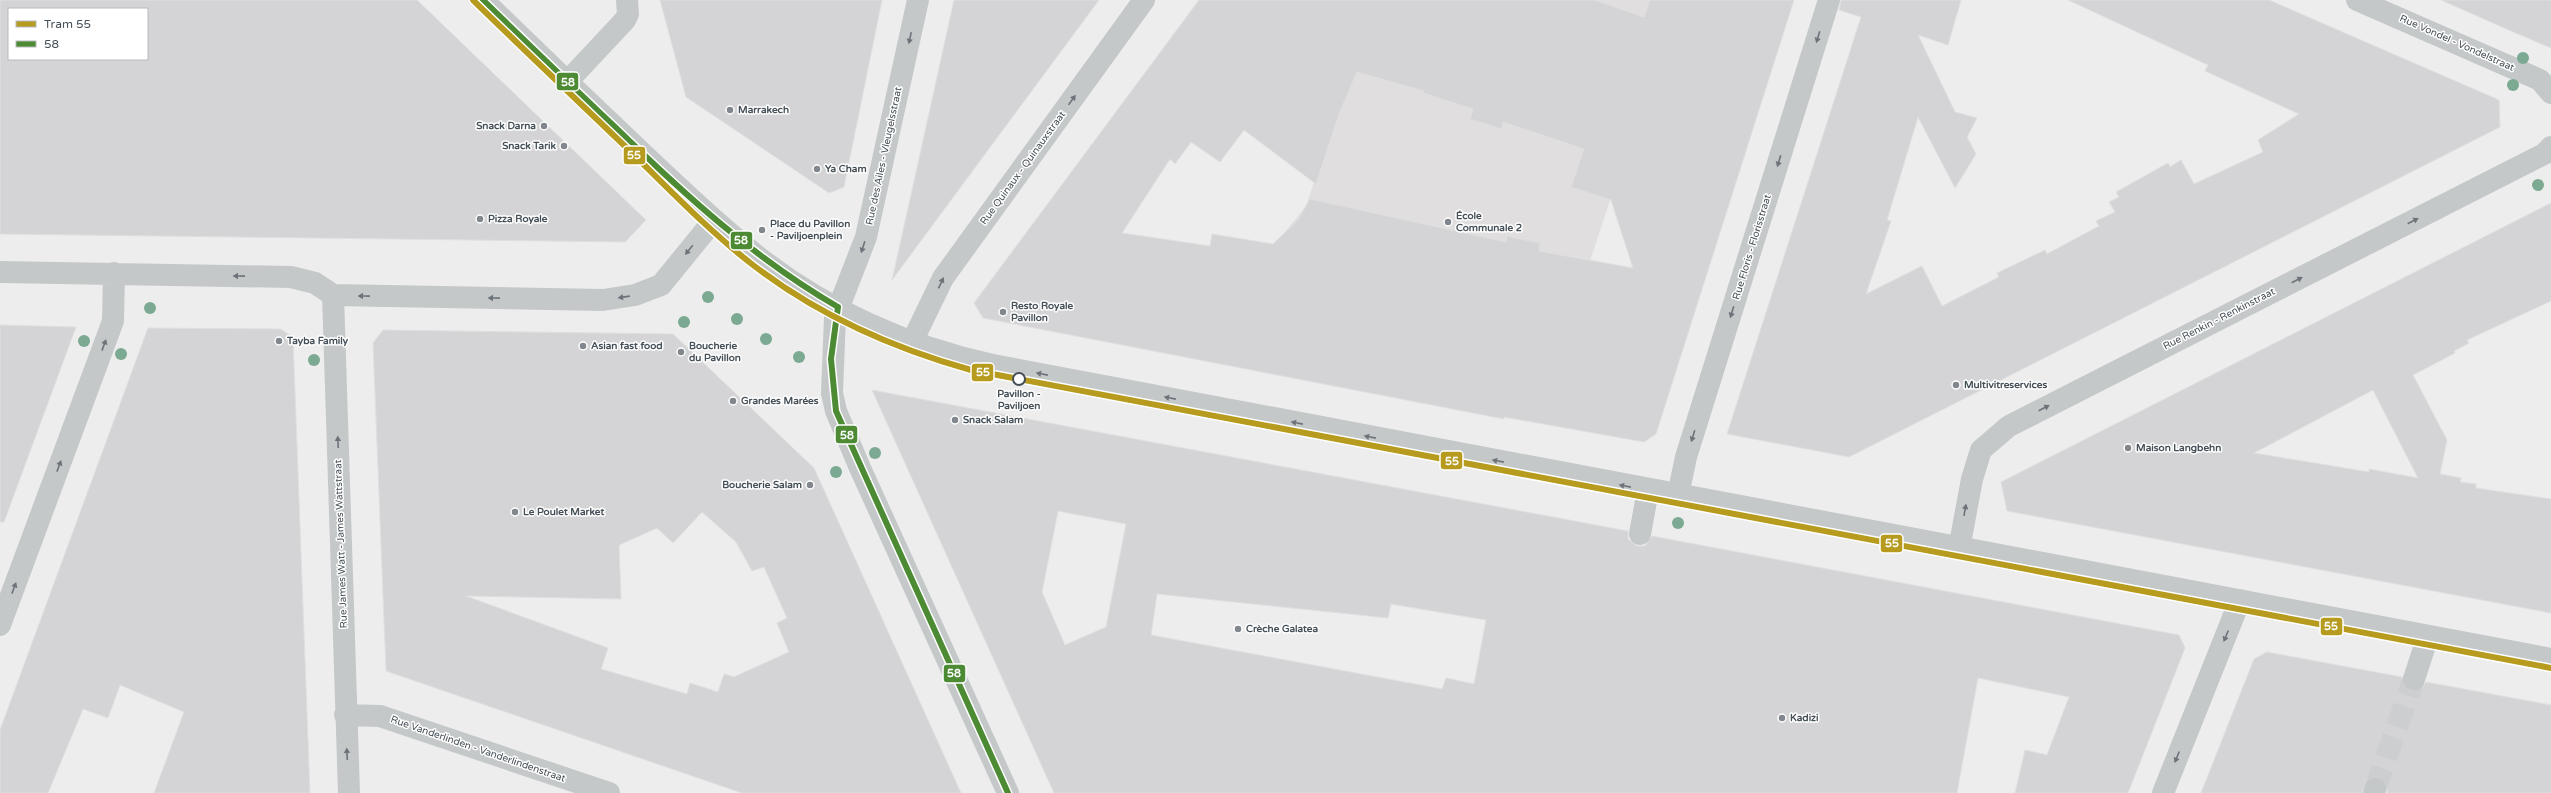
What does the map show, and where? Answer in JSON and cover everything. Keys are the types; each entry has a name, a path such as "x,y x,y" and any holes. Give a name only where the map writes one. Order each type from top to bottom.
{"street":[{"path":"483,0 567,82 714,220 758,257 806,290 875,327 940,352 993,365 1648,490 2551,659"},
{"path":"567,82 626,20 628,14 627,0"},
{"name":"Rue des Ailes - Vleugelsstraat","path":"918,0 866,237 838,307 831,371 832,394 836,412 928,619 1008,793"},
{"name":"Rue Quinaux - Quinauxstraat","path":"912,342 943,278 1144,0"},
{"name":"Rue Floris - Florisstraat","path":"1678,495 1686,457 1829,0"},
{"name":"Rue Vondel - Vondelstraat","path":"2357,0 2540,80 2551,93"},
{"name":"Rue Renkin - Renkinstraat","path":"1959,549 1972,479 1981,450 2009,426 2544,154 2551,147"},
{"path":"0,272 291,277 315,283 333,295 604,300 635,295 661,284 714,220"},
{"path":"0,625 113,321 114,273"},
{"name":"Rue James Watt - James Wattstraat","path":"333,295 345,715 349,793"},
{"path":"1640,534 1648,490"},
{"path":"2163,793 2240,600"},
{"path":"2414,679 2428,636"},
{"name":"Rue Vanderlinden - Vanderlindenstraat","path":"345,715 380,716 609,793"}],"shaded area":[{"name":"École Communale 2","path":"1376,0 1676,0 1537,422 1257,371 1281,237 1306,206"}],"building":[{"path":"0,0 417,0 646,220 625,242 0,234"},
{"path":"660,0 882,0 844,187 829,193 686,97"},
{"path":"954,0 1099,0 892,280 920,154"},
{"path":"1199,0 1595,0 1644,17 1650,0 1794,0 1656,434 1644,442 1504,417 1504,419 983,318 974,303","holes":["1357,72 1424,91 1423,93 1473,109 1470,119 1502,129 1503,122 1584,149 1571,187 1611,200 1633,268 1539,251 1540,243 1507,236 1506,242 1310,199 1298,220 1273,244 1212,234 1210,246 1122,233 1170,159 1175,164 1191,142 1220,162 1244,130 1316,184 1339,114"]},
{"path":"1841,0 1961,0 1948,45 1918,35 1955,112 1977,118 1967,137 1976,154 1955,188 1918,117 1887,220 1891,221 1866,294 1922,266 1942,306 1999,277 1997,273 2045,250 2047,254 2099,226 2096,221 2115,212 2109,202 2119,197 2116,192 2168,163 2170,167 2181,160 2194,184 2263,152 2258,140 2299,114 2205,71 2208,65 2068,0 2269,0 2499,100 2500,127 1849,457 1727,434 1861,17 1839,10"},
{"path":"2441,0 2551,0 2551,48 2504,28"},
{"path":"2551,203 2551,301 2467,340 2469,343 2454,351 2455,353 2413,375 2447,440 2440,474 2461,478 2460,482 2476,484 2476,488 2551,499 2551,613 2007,511 2001,482","holes":["2373,390 2418,478 2369,469 2369,472 2254,453"]},
{"path":"0,325 76,327 4,522 0,522"},
{"path":"148,328 281,329 293,338 310,793 154,793 184,712 120,685 108,718 83,709 48,793 0,793 0,730"},
{"path":"383,330 673,334 814,468 961,793 742,793 386,671 373,343","holes":["702,512 736,542 752,571 764,567 787,618 777,623 789,652 734,677 724,674 718,692 690,683 687,694 601,669 608,648 466,596 621,599 619,545 657,528 673,543"]},
{"path":"872,390 1628,531 1628,539 1637,546 1645,546 1652,536 2179,635 2185,648 2128,793 2015,793 2025,750 2047,755 2069,697 1978,678 1957,793 1054,793","holes":["1058,511 1126,524 1106,627 1065,645 1042,592","1157,594 1388,618 1391,604 1486,620 1474,684 1446,678 1442,689 1151,635"]},
{"path":"2267,652 2402,677 2404,687 2411,691 2422,689 2426,682 2551,705 2551,793 2387,793 2387,785 2378,777 2366,780 2362,793 2201,793 2254,659"}],"tunnel":[{"path":"2375,789 2414,679"}],"tram line":[{"name":"55","path":"473,0 690,210 753,265 803,299 857,328 884,340 942,361 971,370 2551,668"}],"transit line":[{"name":"58","path":"483,0 642,153 722,225 778,268 838,307"},
{"name":"58","path":"838,307 831,359 836,411 1008,793"}],"place":[{"name":"Marrakech","path":"730,110"},
{"name":"Snack Darna","path":"544,126"},
{"name":"Snack Tarik","path":"564,146"},
{"name":"Ya Cham","path":"817,169"},
{"name":"Pizza Royale","path":"480,219"},
{"name":"École Communale 2","path":"1448,222"},
{"name":"Place du Pavillon - Paviljoenplein","path":"762,230"},
{"name":"Resto Royale Pavillon","path":"1003,312"},
{"name":"Tayba Family","path":"279,341"},
{"name":"Asian fast food","path":"583,346"},
{"name":"Boucherie du Pavillon","path":"681,352"},
{"name":"Pavillon - Paviljoen","path":"1019,379"},
{"name":"Multivitreservices","path":"1956,385"},
{"name":"Grandes Marées","path":"733,401"},
{"name":"Snack Salam","path":"955,420"},
{"name":"Maison Langbehn","path":"2128,448"},
{"name":"Boucherie Salam","path":"810,485"},
{"name":"Le Poulet Market","path":"515,512"},
{"name":"Crèche Galatea","path":"1238,629"},
{"name":"Kadizi","path":"1782,718"}]}
